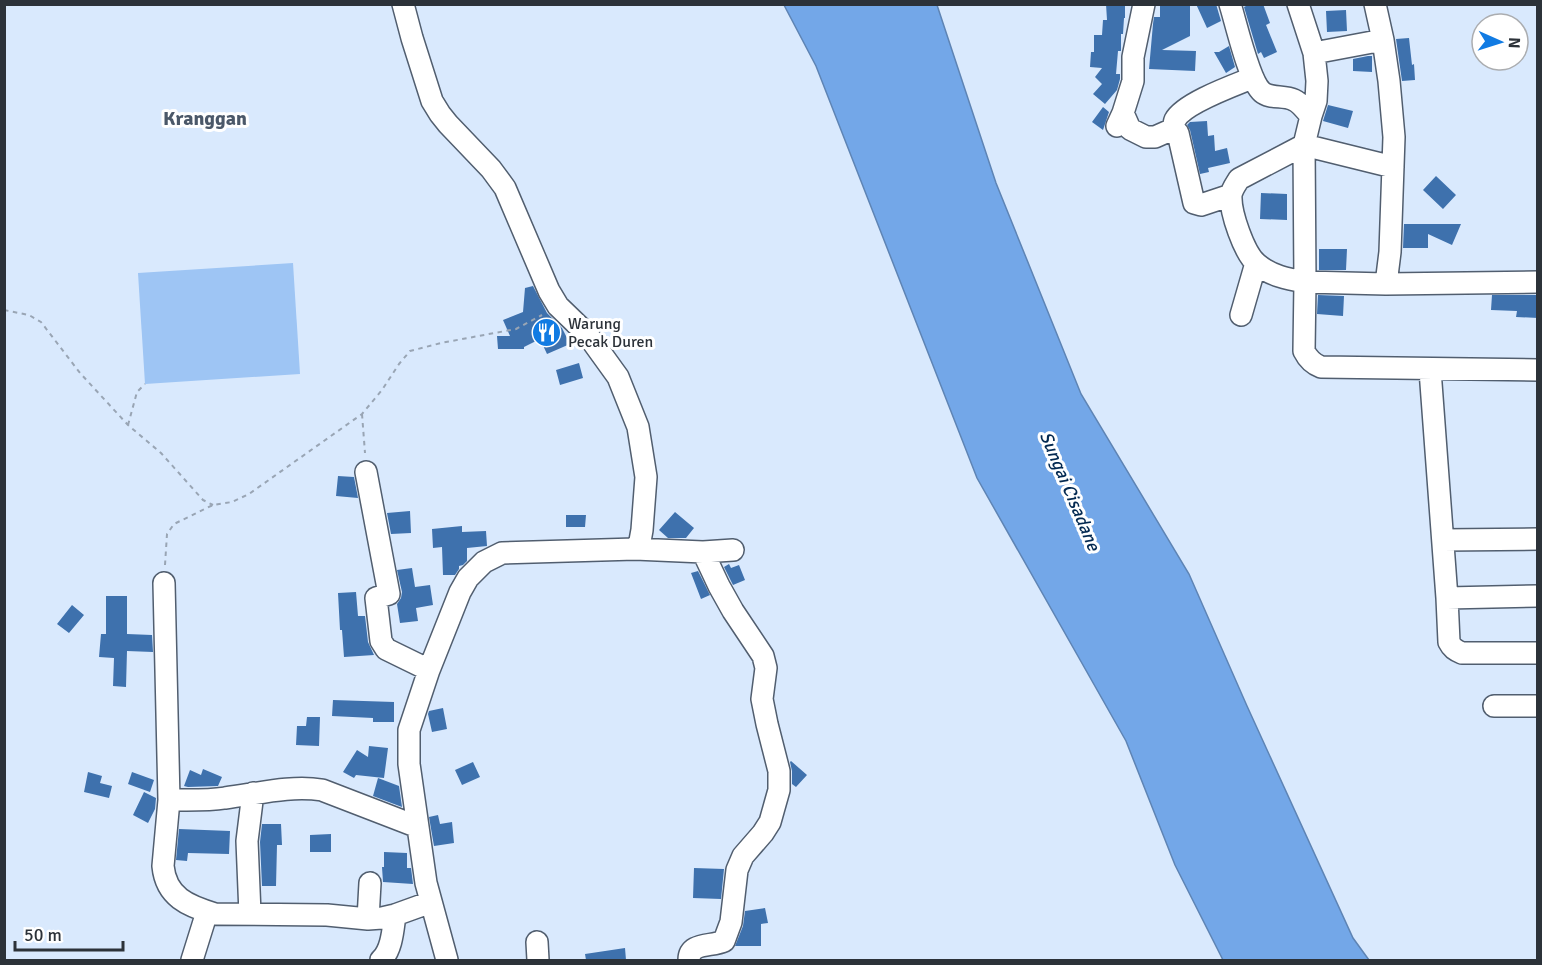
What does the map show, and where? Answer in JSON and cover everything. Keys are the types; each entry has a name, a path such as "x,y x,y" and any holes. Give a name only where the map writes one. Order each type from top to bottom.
{"street":[{"path":"403,4 432,101 448,124 505,188 544,282 558,306 587,334 618,377 638,427 646,477 642,530 640,541 635,549"},
{"path":"1144,4 1134,57 1133,81 1120,121 1146,137 1155,137 1173,129"},
{"path":"1230,4 1252,78 1261,91 1293,99 1311,116"},
{"path":"1298,4 1314,52 1317,81 1316,101 1304,145 1304,351 1308,358 1321,368 1538,370"},
{"path":"1375,4 1383,40 1393,126 1390,252 1386,284"},
{"path":"1314,52 1383,40"},
{"path":"1173,129 1174,121 1194,103 1252,78"},
{"path":"1173,129 1178,133 1194,203 1201,205 1231,195"},
{"path":"1393,167 1304,145 1239,179 1231,195 1235,224 1240,237 1256,263 1282,278 1305,282 1386,284 1538,282"},
{"path":"1241,315 1256,263"},
{"path":"1430,370 1449,642 1452,648 1462,653 1538,653"},
{"path":"366,472 389,594 376,598 381,641 394,654 429,670"},
{"path":"1443,540 1538,540"},
{"path":"447,960 426,883 410,764 409,729 429,670 460,592 468,578 484,562 502,554 635,549 703,552 733,550"},
{"path":"689,960 688,957 696,947 716,945 724,941 731,922 737,870 743,856 768,827 779,790 779,771 766,724 762,699 766,668 764,656 733,611 703,552"},
{"path":"164,583 169,800 163,866 169,888 181,900 197,909 215,914 327,915 368,920 395,915 431,902"},
{"path":"1447,598 1538,596"},
{"path":"1494,706 1538,706"},
{"path":"169,800 215,799 309,788 322,790 418,828"},
{"path":"249,914 247,841 253,793"},
{"path":"368,920 370,883"},
{"path":"192,960 207,912"},
{"path":"381,960 385,958 395,915"}],"path":[{"path":"164,583 167,534 174,524 213,505 232,502 249,494 362,414 410,351 516,329 558,306"},
{"path":"4,310 29,315 41,322 80,374 128,425 161,453 202,500 213,505"},
{"path":"128,425 137,392 145,384"},
{"path":"362,414 366,472"}],"shaded area":[{"path":"293,263 300,374 145,384 138,273"}],"water":[{"name":"Sungai Cisadane","path":"784,5 937,5 996,183 1081,394 1189,574 1353,938 1369,960 1223,960 1175,865 1126,741 977,478 816,66"}],"building":[{"path":"1106,4 1125,4 1125,18 1116,74 1120,74 1120,79 1117,90 1105,104 1093,94 1102,84 1095,77 1102,68 1090,67 1091,52 1094,52 1094,35 1102,35 1103,20 1107,20"},
{"path":"1160,4 1190,4 1190,36 1162,50 1196,51 1195,71 1149,69 1154,17 1160,17"},
{"path":"1196,4 1216,4 1221,21 1207,28"},
{"path":"1250,4 1263,4 1270,23 1266,25 1277,52 1264,58 1261,52 1258,54 1244,7"},
{"path":"1346,10 1347,31 1327,32 1326,11"},
{"path":"1409,38 1415,80 1402,81 1396,39"},
{"path":"1229,46 1235,67 1226,73 1214,52 1219,52"},
{"path":"1372,56 1372,72 1353,71 1353,59"},
{"path":"1328,105 1353,111 1348,128 1323,121"},
{"path":"1103,107 1109,112 1103,130 1092,122"},
{"path":"1207,121 1208,136 1214,135 1215,151 1227,148 1230,163 1208,168 1209,172 1200,174 1187,125 1190,122"},
{"path":"1436,176 1456,195 1443,209 1423,190"},
{"path":"1261,193 1287,194 1287,220 1260,219"},
{"path":"1404,224 1461,224 1452,245 1428,234 1428,248 1403,248"},
{"path":"1319,249 1347,249 1346,270 1319,270"},
{"path":"533,286 547,313 562,328 570,344 547,354 540,339 524,349 498,349 497,336 510,336 503,320 523,312 525,288"},
{"path":"1318,295 1344,296 1343,316 1317,314"},
{"path":"1492,295 1538,295 1538,318 1516,317 1517,311 1491,310"},
{"path":"579,363 583,378 560,385 556,370"},
{"path":"338,476 354,477 358,498 336,496"},
{"path":"410,511 411,533 391,534 387,513"},
{"path":"675,512 694,528 686,538 668,538 659,530"},
{"path":"566,515 586,515 585,527 566,527"},
{"path":"462,526 462,532 486,531 487,546 467,548 467,561 459,566 455,575 443,575 442,547 433,548 432,529"},
{"path":"729,564 731,568 739,565 745,580 733,585 724,567"},
{"path":"412,568 415,587 430,585 433,605 416,608 418,621 400,623 397,604 402,592 397,570"},
{"path":"698,571 710,595 701,599 691,573"},
{"path":"356,592 358,616 365,616 368,642 374,655 344,657 338,593"},
{"path":"106,596 127,596 127,634 152,635 153,652 127,651 126,687 113,686 114,658 99,657 101,634 106,634"},
{"path":"72,605 84,615 69,633 57,624"},
{"path":"333,700 394,702 394,722 373,722 373,718 332,716"},
{"path":"443,708 447,729 432,732 429,711"},
{"path":"307,717 320,717 319,746 296,745 297,726 306,726"},
{"path":"369,746 388,748 384,778 356,775 354,778 343,772 357,750 368,757"},
{"path":"791,761 807,775 796,787 792,784"},
{"path":"473,762 480,777 462,785 455,770"},
{"path":"203,769 222,777 218,786 184,786 190,770 201,775"},
{"path":"88,772 102,776 100,783 112,786 109,798 84,792"},
{"path":"132,772 154,780 150,792 128,784"},
{"path":"378,778 399,786 402,807 373,796"},
{"path":"144,792 156,798 155,809 148,823 133,815"},
{"path":"438,815 440,824 452,822 454,843 434,846 429,817"},
{"path":"262,824 281,824 282,845 277,845 276,886 262,886 260,842"},
{"path":"179,829 230,831 229,854 188,853 187,861 176,860"},
{"path":"331,834 331,852 310,852 310,835"},
{"path":"384,852 407,853 407,868 411,868 413,884 383,882"},
{"path":"694,868 724,869 721,899 693,898"},
{"path":"765,908 768,923 761,924 761,946 735,946 743,926 745,911"},
{"path":"625,948 626,960 586,960 585,954"}],"place":[{"name":"Warung Pecak Duren","path":"547,333"}],"district":[{"name":"Kranggan","path":"205,118"}]}
